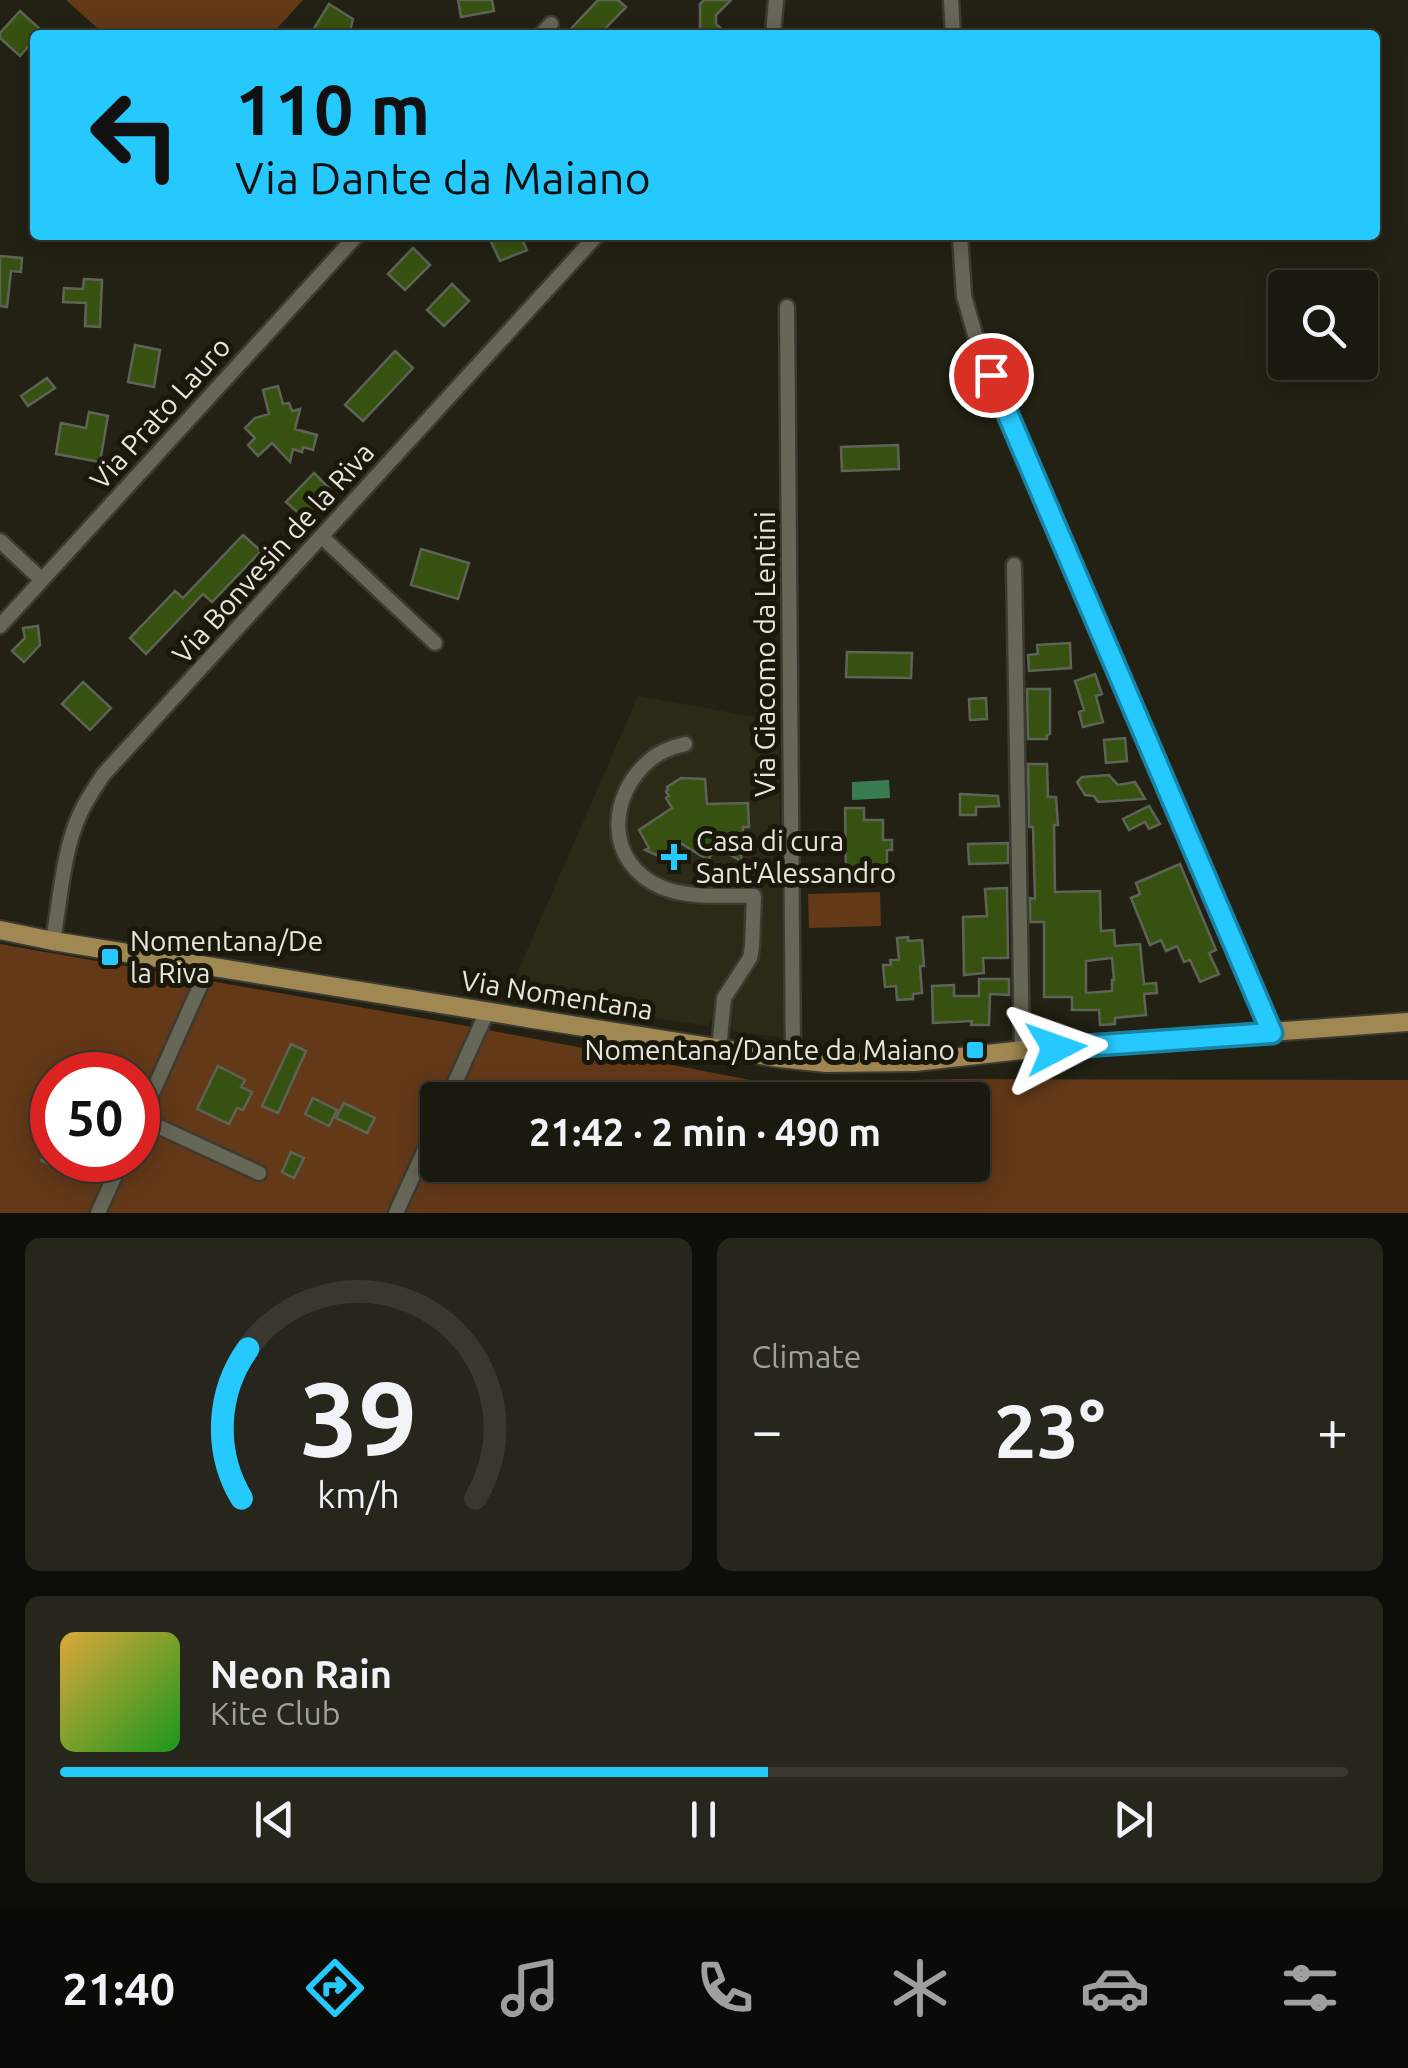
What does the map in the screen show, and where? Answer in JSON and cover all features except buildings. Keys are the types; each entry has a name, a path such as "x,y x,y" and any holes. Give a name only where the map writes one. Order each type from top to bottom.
{"main road":[{"name":"Via Nomentana","path":"0,930 487,1012 792,1060 842,1064 886,1064 1022,1050 1408,1022"}],"street":[{"path":"773,30 776,0"},
{"path":"951,0 953,30"},
{"name":"Via Prato Lauro","path":"0,626 353,240"},
{"name":"Via Bonvesin de la Riva","path":"53,940 77,820 103,776 591,240"},
{"path":"960,240 964,296 976,338 1272,1033"},
{"name":"Via Giacomo da Lentini","path":"787,307 792,1060"},
{"path":"322,537 435,644"},
{"path":"0,541 42,580"},
{"path":"1014,565 1022,1050"},
{"path":"685,744 656,756 630,782 617,826 624,854 634,868 659,886 693,894 754,896 750,958 724,998 718,1048"},
{"path":"160,1074 208,966"},
{"path":"455,1082 487,1012"},
{"path":"160,1130 259,1173"},
{"path":"396,1213 420,1161"},
{"path":"98,1213 112,1182"}],"shaded area":[{"path":"66,0 303,0 276,30 99,30"},
{"name":"Casa di cura Sant'Alessandro","path":"638,696 778,721 784,1038 734,1032 727,1017 716,1016 707,1026 508,994"},
{"path":"889,780 890,798 852,800 852,782"},
{"path":"880,892 881,926 809,928 808,894"},
{"path":"0,944 761,1082 420,1082 420,1182 990,1182 990,1082 814,1082 1408,1080 1408,1213 0,1213"}],"place":[{"name":"Casa di cura Sant'Alessandro","path":"674,857"},
{"name":"Nomentana/De la Riva","path":"110,957"},
{"name":"Nomentana/Dante da Maiano","path":"975,1050"}],"route":[{"path":"991,375 1272,1033 1056,1048"}]}
